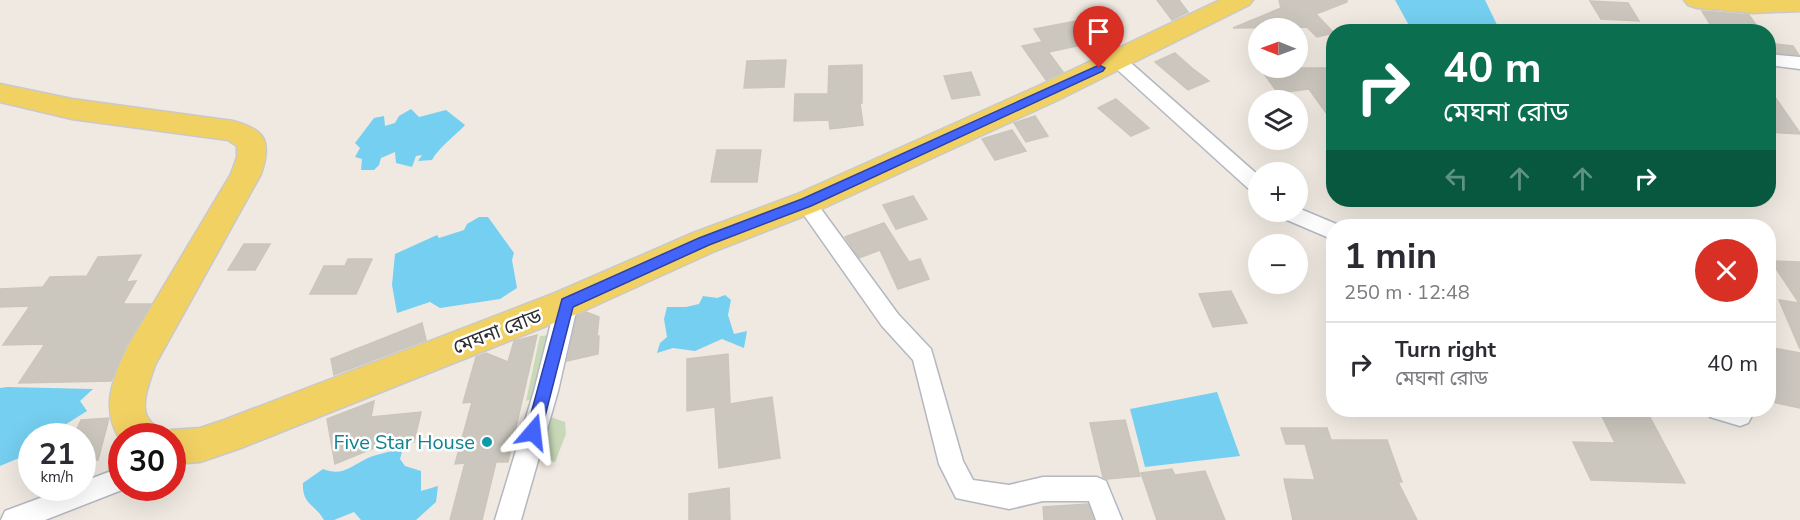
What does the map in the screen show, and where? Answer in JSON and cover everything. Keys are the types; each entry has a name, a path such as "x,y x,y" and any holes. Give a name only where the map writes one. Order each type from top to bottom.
{"main road":[{"name":"মেঘনা রোড","path":"186,448 567,303 704,242 806,203 1117,60 1240,0"},
{"path":"1697,0 1753,4 1799,3"},
{"path":"0,93 72,110 233,131 245,136 252,143 252,156 246,174 141,356 132,377 128,399 130,423"}],"street":[{"path":"1117,60 1248,177"},
{"path":"1776,60 1800,63"},
{"path":"806,203 890,320 923,356 951,464 965,490 1009,497 1043,489 1097,489 1109,520"},
{"path":"1308,221 1326,229"},
{"path":"508,520 546,391 567,303"},
{"path":"14,520 108,483"}],"green space":[{"path":"554,335 539,397 526,401 540,336"},
{"path":"548,416 565,422 566,434 555,462 536,458"}],"water":[{"path":"1395,0 1485,0 1497,24 1408,24"},
{"path":"411,109 419,117 446,110 465,125 432,160 418,161 422,155 416,156 412,167 396,163 395,152 381,158 374,170 361,170 362,159 355,157 360,148 355,143 374,118 384,116 385,126 395,123 399,116"},
{"path":"479,217 488,217 514,253 512,260 517,288 500,299 440,308 430,302 397,313 392,285 395,254 437,235 439,238 464,230 467,224"},
{"path":"725,295 731,300 728,315 734,334 747,331 744,348 722,339 695,351 673,348 657,353 660,343 667,337 664,319 667,307 686,307 699,304 703,296 717,298"},
{"path":"0,388 93,389 80,401 87,411 68,423 18,423 18,458 0,466"},
{"path":"1217,392 1240,456 1145,467 1130,409"},
{"path":"393,451 402,452 400,459 405,466 421,471 421,491 438,486 436,502 416,520 361,520 354,512 334,520 324,520 307,500 303,483 323,469 340,471 371,457"}],"building":[{"path":"1157,0 1179,0 1188,12 1172,20"},
{"path":"1279,0 1347,0 1347,2 1316,14 1326,25 1326,35 1317,37 1308,28 1308,18 1257,18 1281,8"},
{"path":"1590,1 1628,3 1639,21 1601,19"},
{"path":"1702,11 1749,15 1755,24 1710,24"},
{"path":"1076,21 1091,43 1049,52 1034,29"},
{"path":"1248,22 1248,28 1233,28"},
{"path":"1041,42 1063,72 1046,80 1022,46"},
{"path":"1776,44 1793,46 1799,55 1776,53"},
{"path":"1175,53 1209,81 1188,90 1155,62"},
{"path":"786,60 784,87 744,88 747,61"},
{"path":"862,65 862,103 860,103 863,125 830,129 829,120 794,121 795,94 828,94 829,66"},
{"path":"1308,68 1326,68 1326,113 1309,89 1276,90 1267,78 1308,78"},
{"path":"971,72 980,95 952,99 944,76"},
{"path":"1776,98 1800,133 1776,132"},
{"path":"1116,99 1149,128 1131,136 1098,108"},
{"path":"1035,116 1048,136 1026,142 1014,123"},
{"path":"1012,130 1026,151 995,160 982,139"},
{"path":"717,150 761,150 757,182 711,182"},
{"path":"913,196 927,219 896,229 883,205"},
{"path":"884,223 909,262 920,259 929,279 898,289 880,250 859,258 845,237"},
{"path":"244,244 270,244 255,270 228,270"},
{"path":"141,255 126,282 136,281 123,304 151,304 126,345 111,381 19,383 45,344 3,345 30,306 0,307 0,289 43,287 50,277 87,276 98,257"},
{"path":"348,259 372,259 356,294 310,294 324,266 345,266"},
{"path":"1776,261 1800,262 1800,349 1779,300 1799,303 1776,268"},
{"path":"1231,291 1247,323 1213,327 1199,294"},
{"path":"586,312 599,317 598,354 567,361 577,316"},
{"path":"422,323 426,340 334,375 331,359"},
{"path":"537,335 508,462 496,462 482,520 450,520 465,463 455,464 472,402 463,403 476,357 486,353 508,362 514,341"},
{"path":"1776,348 1800,353 1800,408 1776,403"},
{"path":"728,354 730,404 772,397 780,458 719,468 715,407 687,411 687,359"},
{"path":"374,401 371,417 421,412 414,442 381,445 335,464 327,419"},
{"path":"1602,417 1650,417 1685,483 1591,480 1573,442 1615,443"},
{"path":"109,418 98,460 96,460 96,423 80,423 81,420"},
{"path":"1125,420 1140,476 1107,479 1103,477 1090,423"},
{"path":"1281,428 1327,428 1331,440 1387,440 1402,482 1398,482 1417,520 1293,520 1284,479 1315,480 1305,444 1286,444"},
{"path":"1172,469 1175,475 1205,471 1225,520 1157,520 1141,473"},
{"path":"729,488 730,520 689,520 689,494"},
{"path":"1088,504 1094,520 1044,520 1043,507"}],"place":[{"name":"Five Star House","path":"487,442"}],"route":[{"path":"533,432 546,391 567,303 704,242 806,203 1099,68"}]}
